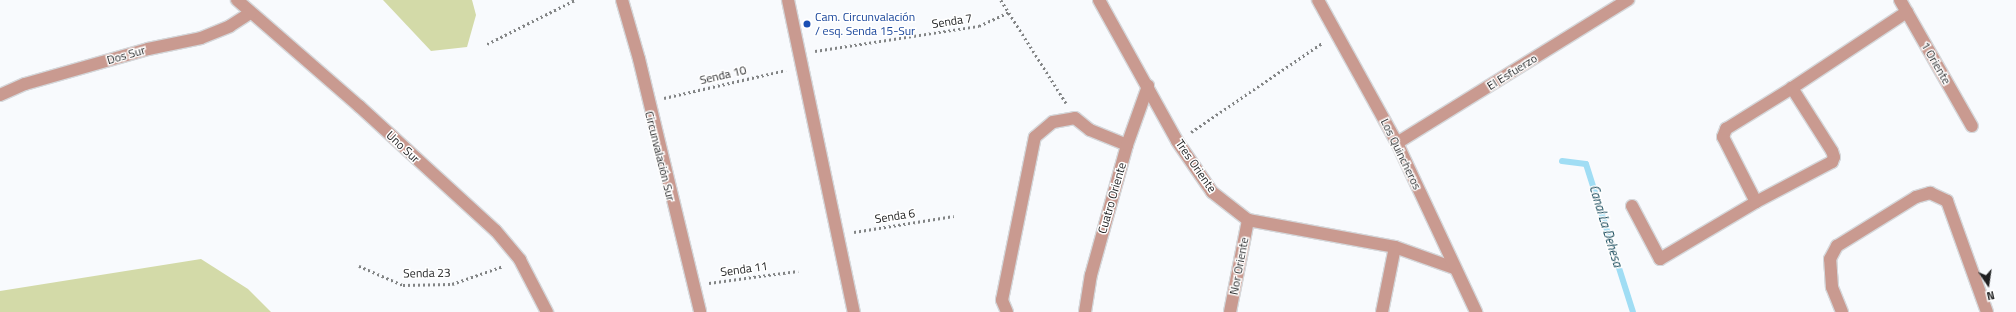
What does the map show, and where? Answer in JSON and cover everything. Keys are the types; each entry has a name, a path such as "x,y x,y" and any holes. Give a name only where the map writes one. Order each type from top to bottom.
{"street":[{"name":"Uno Sur","path":"237,0 250,13 359,106 496,231 520,260 547,312"},
{"name":"Circunvalación Sur","path":"622,0 638,58 647,102 700,312"},
{"path":"788,0 854,312"},
{"name":"Tres Oriente","path":"1099,0 1148,86 1177,141 1212,192 1248,220 1395,247 1454,268"},
{"name":"Los Quincheros","path":"1318,0 1338,33 1397,143 1454,268 1476,312"},
{"name":"El Esfuerzo","path":"1397,143 1628,0"},
{"name":"1 Oriente","path":"1900,0 1972,126"},
{"path":"1756,202 1723,137 1726,129 1792,88 1907,12"},
{"name":"Dos Sur","path":"0,94 25,84 148,49 201,38 230,26 250,13"},
{"name":"Cuatro Oriente","path":"1085,312 1091,275 1127,145 1148,86"},
{"path":"1632,206 1660,259 1756,202 1832,162 1834,157 1792,88"},
{"path":"1007,312 1002,300 1034,137 1053,122 1075,118 1090,130 1127,145"},
{"path":"1842,312 1832,287 1830,259 1837,246 1916,197 1930,193 1947,201 1987,312"},
{"name":"Nor Oriente","path":"1230,312 1248,220"},
{"path":"1382,312 1395,247"}],"path":[{"path":"487,44 575,0"},
{"path":"1001,0 1075,118"},
{"name":"Senda 7","path":"799,53 979,26 1009,12"},
{"path":"1177,141 1338,33"},
{"name":"Senda 10","path":"647,102 802,66"},
{"name":"Senda 6","path":"838,235 954,216"},
{"name":"Senda 23","path":"359,266 403,285 452,284 520,260"},
{"name":"Senda 11","path":"692,285 798,271"}],"green space":[{"path":"383,0 472,0 476,15 467,47 431,51"},
{"path":"201,259 248,289 271,312 0,312 0,291"}],"waterway":[{"name":"Canal La Dehesa","path":"1562,161 1586,164 1633,312"}],"place":[{"name":"Cam. Circunvalación / esq. Senda 15-Sur","path":"807,24"}]}
